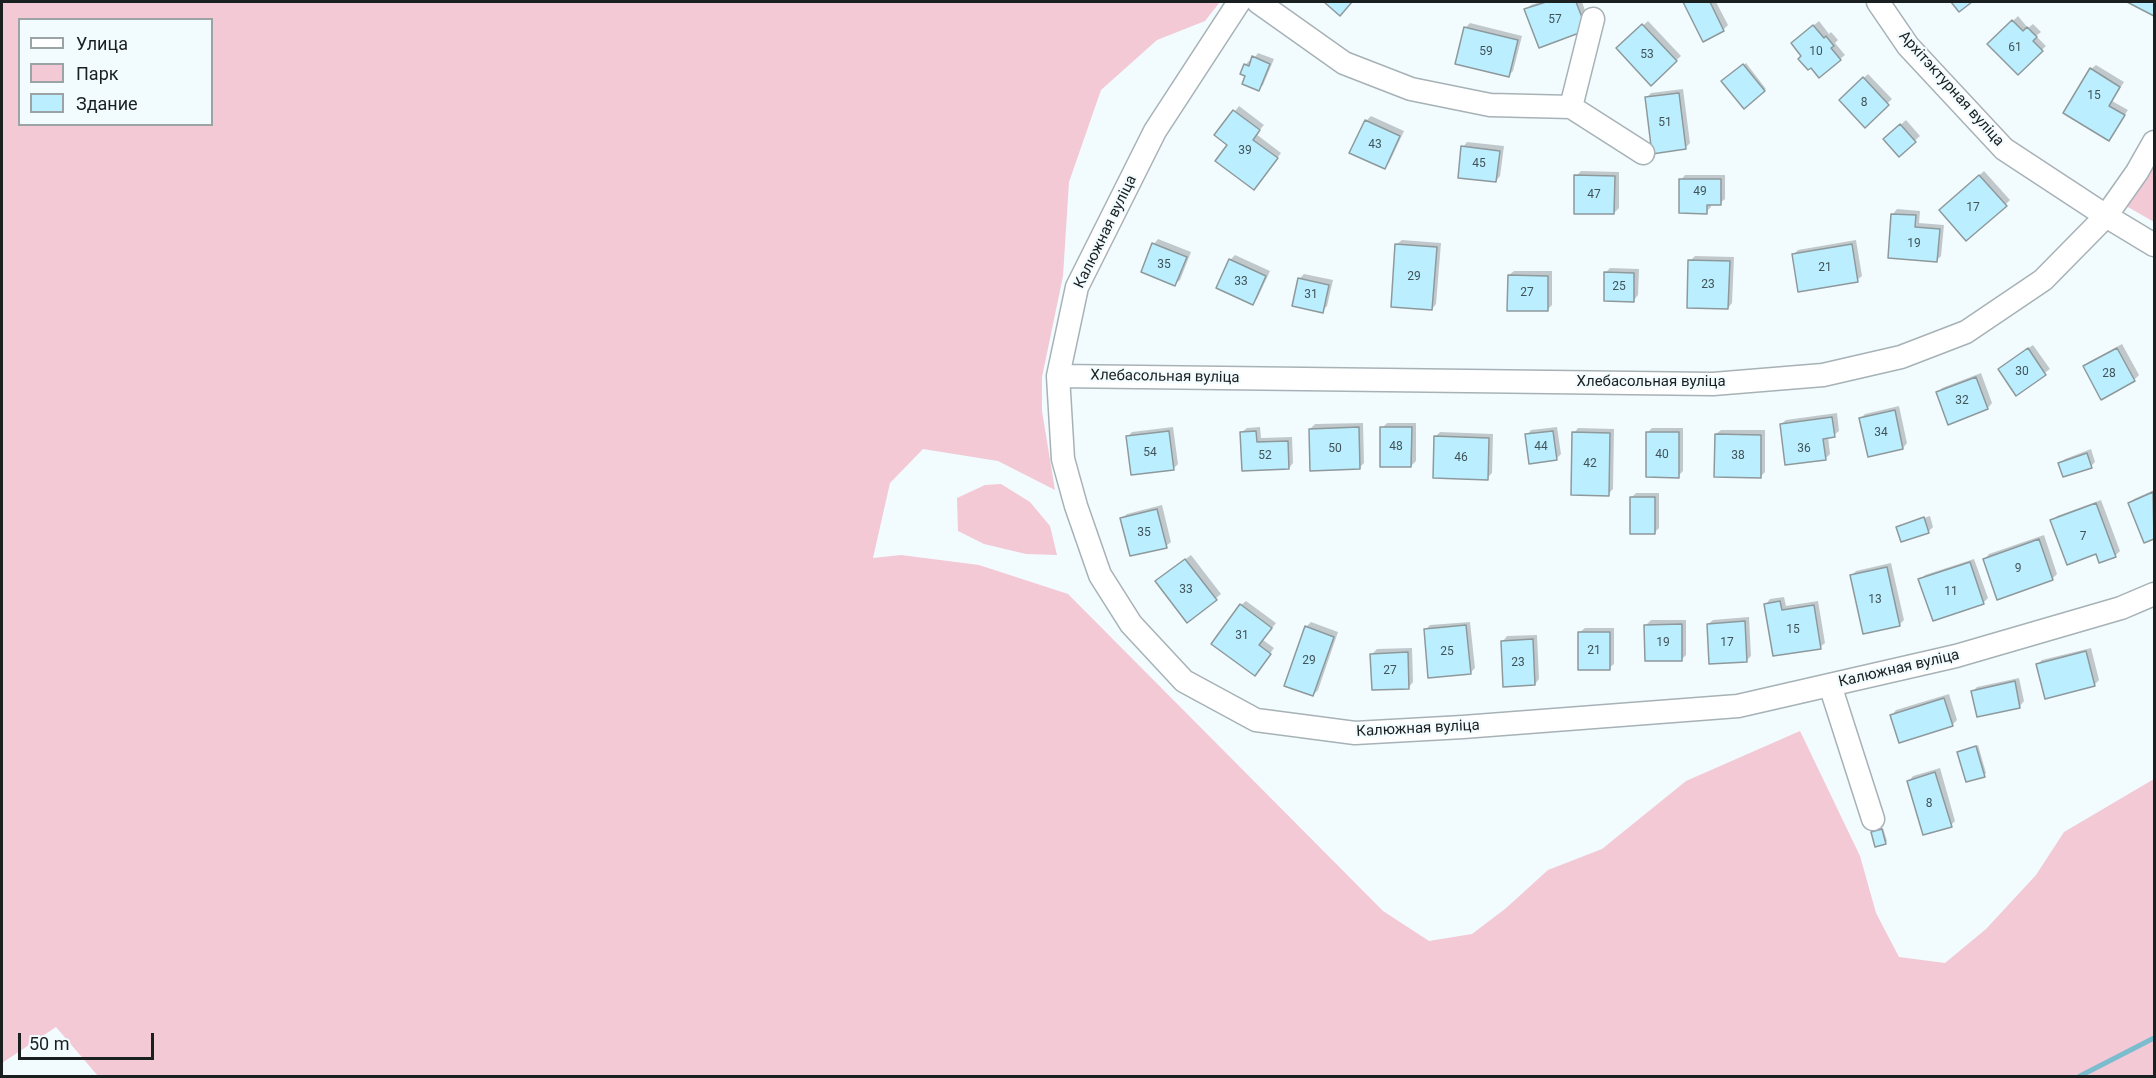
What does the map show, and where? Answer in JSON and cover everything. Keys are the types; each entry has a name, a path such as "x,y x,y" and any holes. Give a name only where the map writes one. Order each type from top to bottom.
{"street":[{"name":"Калюжная вуліца","path":"1239,2 1155,131 1077,288 1058,376 1064,459 1076,506 1100,575 1131,624 1184,681 1257,720 1355,732 1464,727 1738,706 1956,656 2121,608 2154,594"},
{"path":"1258,2 1344,63 1411,89 1490,105 1571,107 1643,153"},
{"name":"Архітэктурная вуліца","path":"1878,2 1908,46 2004,148 2106,216 2154,244"},
{"path":"1571,107 1593,19"},
{"name":"Хлебасольная вуліца","path":"1058,376 1713,384 1823,375 1901,357 1966,332 2043,280 2106,216 2137,172 2154,142"},
{"path":"1830,685 1873,819"}],"green space":[{"path":"2,2 1220,2 1205,21 1157,40 1101,90 1069,182 1063,276 1042,377 1042,411 1055,490 998,461 923,449 890,483 873,558 901,555 979,565 1068,594 1383,911 1429,941 1472,934 1505,909 1548,870 1602,849 1686,781 1800,731 1860,856 1876,913 1899,957 1945,963 1986,929 2036,875 2064,832 2154,779 2154,1076 98,1076 56,1027 2,1063"},
{"path":"2154,159 2154,222 2128,207 2129,193"},
{"path":"1001,484 1030,502 1050,526 1057,555 1026,554 984,544 958,531 957,498 985,485"}],"building":[{"path":"1324,2 1352,2 1340,16"},
{"path":"1546,2 1576,2 1587,30 1539,48 1524,9"},
{"path":"1683,2 1710,2 1724,31 1703,42"},
{"path":"1951,2 1972,2 1959,12"},
{"path":"2127,2 2154,2 2154,16"},
{"path":"2012,20 2023,31 2027,27 2037,37 2033,41 2043,51 2018,75 1987,44"},
{"path":"1642,24 1677,61 1651,86 1616,48"},
{"path":"1813,25 1834,46 1831,48 1841,60 1819,78 1811,68 1808,70 1798,59 1801,56 1791,43"},
{"path":"1464,27 1518,40 1509,77 1455,64"},
{"path":"1252,56 1270,64 1259,91 1242,84 1245,76 1240,74 1244,64 1249,66"},
{"path":"1743,64 1765,91 1744,109 1721,81"},
{"path":"2090,68 2120,87 2109,106 2125,115 2109,141 2063,113"},
{"path":"1863,77 1889,105 1865,128 1839,100"},
{"path":"1679,93 1686,149 1652,154 1645,97"},
{"path":"1233,110 1260,130 1253,140 1278,158 1254,190 1215,161 1227,145 1214,135"},
{"path":"1365,120 1400,136 1385,169 1349,153"},
{"path":"1900,124 1916,142 1899,157 1883,139"},
{"path":"1461,146 1500,151 1496,182 1458,178"},
{"path":"1574,175 1615,176 1614,214 1574,214"},
{"path":"1979,175 2007,206 1966,241 1939,210"},
{"path":"1679,179 1721,179 1721,205 1707,205 1707,214 1679,213"},
{"path":"1891,214 1916,215 1915,227 1940,229 1937,262 1888,258"},
{"path":"1152,243 1187,257 1175,286 1141,272"},
{"path":"1395,244 1437,247 1432,310 1391,307"},
{"path":"1852,244 1858,282 1798,292 1792,254"},
{"path":"1229,259 1266,276 1253,305 1216,288"},
{"path":"1688,260 1730,261 1728,309 1687,308"},
{"path":"1604,272 1634,273 1634,302 1604,301"},
{"path":"1508,275 1548,276 1548,311 1507,311"},
{"path":"1298,278 1329,285 1323,313 1292,306"},
{"path":"2028,348 2046,375 2016,396 1998,369"},
{"path":"2117,348 2135,381 2101,400 2083,366"},
{"path":"1976,377 1988,409 1948,425 1936,392"},
{"path":"1895,410 1903,449 1868,457 1859,418"},
{"path":"1832,417 1835,437 1823,439 1826,460 1785,465 1780,424"},
{"path":"1359,427 1360,469 1310,471 1309,429"},
{"path":"1380,427 1412,427 1411,467 1380,467"},
{"path":"1169,431 1174,470 1131,475 1126,436"},
{"path":"1256,431 1257,442 1288,441 1289,469 1242,471 1240,432"},
{"path":"1553,431 1557,460 1529,464 1525,434"},
{"path":"1572,432 1610,433 1609,496 1571,495"},
{"path":"1646,432 1679,432 1679,478 1646,477"},
{"path":"1715,434 1761,435 1761,478 1714,477"},
{"path":"1434,436 1489,438 1488,480 1433,478"},
{"path":"2087,453 2092,468 2063,477 2058,463"},
{"path":"2153,492 2154,539 2144,543 2128,503"},
{"path":"1630,497 1655,497 1655,534 1630,534"},
{"path":"2096,503 2116,557 2099,563 2096,554 2067,565 2050,520"},
{"path":"1157,509 1167,548 1130,556 1120,518"},
{"path":"1924,517 1929,533 1901,542 1896,527"},
{"path":"2039,539 2053,580 1997,600 1983,559"},
{"path":"1185,559 1217,600 1187,623 1155,581"},
{"path":"1970,562 1984,604 1933,621 1918,579"},
{"path":"1887,567 1900,626 1863,634 1850,575"},
{"path":"1780,601 1782,610 1814,605 1821,649 1773,656 1764,604"},
{"path":"1240,604 1272,628 1259,645 1271,654 1255,676 1211,644"},
{"path":"1745,621 1747,662 1709,664 1707,624"},
{"path":"1682,624 1682,661 1645,661 1644,625"},
{"path":"1466,625 1471,674 1428,678 1424,629"},
{"path":"1305,626 1334,637 1313,696 1284,686"},
{"path":"1578,632 1610,632 1610,670 1578,670"},
{"path":"1533,639 1535,685 1503,687 1501,641"},
{"path":"2086,651 2095,686 2045,699 2036,664"},
{"path":"1408,652 1409,689 1372,690 1370,654"},
{"path":"2015,681 2020,708 1977,717 1971,691"},
{"path":"1944,698 1953,726 1899,743 1890,715"},
{"path":"1976,746 1985,777 1966,782 1957,752"},
{"path":"1935,772 1952,827 1923,835 1907,781"},
{"path":"1882,829 1886,844 1875,847 1871,832"}],"waterway":[{"path":"2080,1076 2154,1038"}]}
